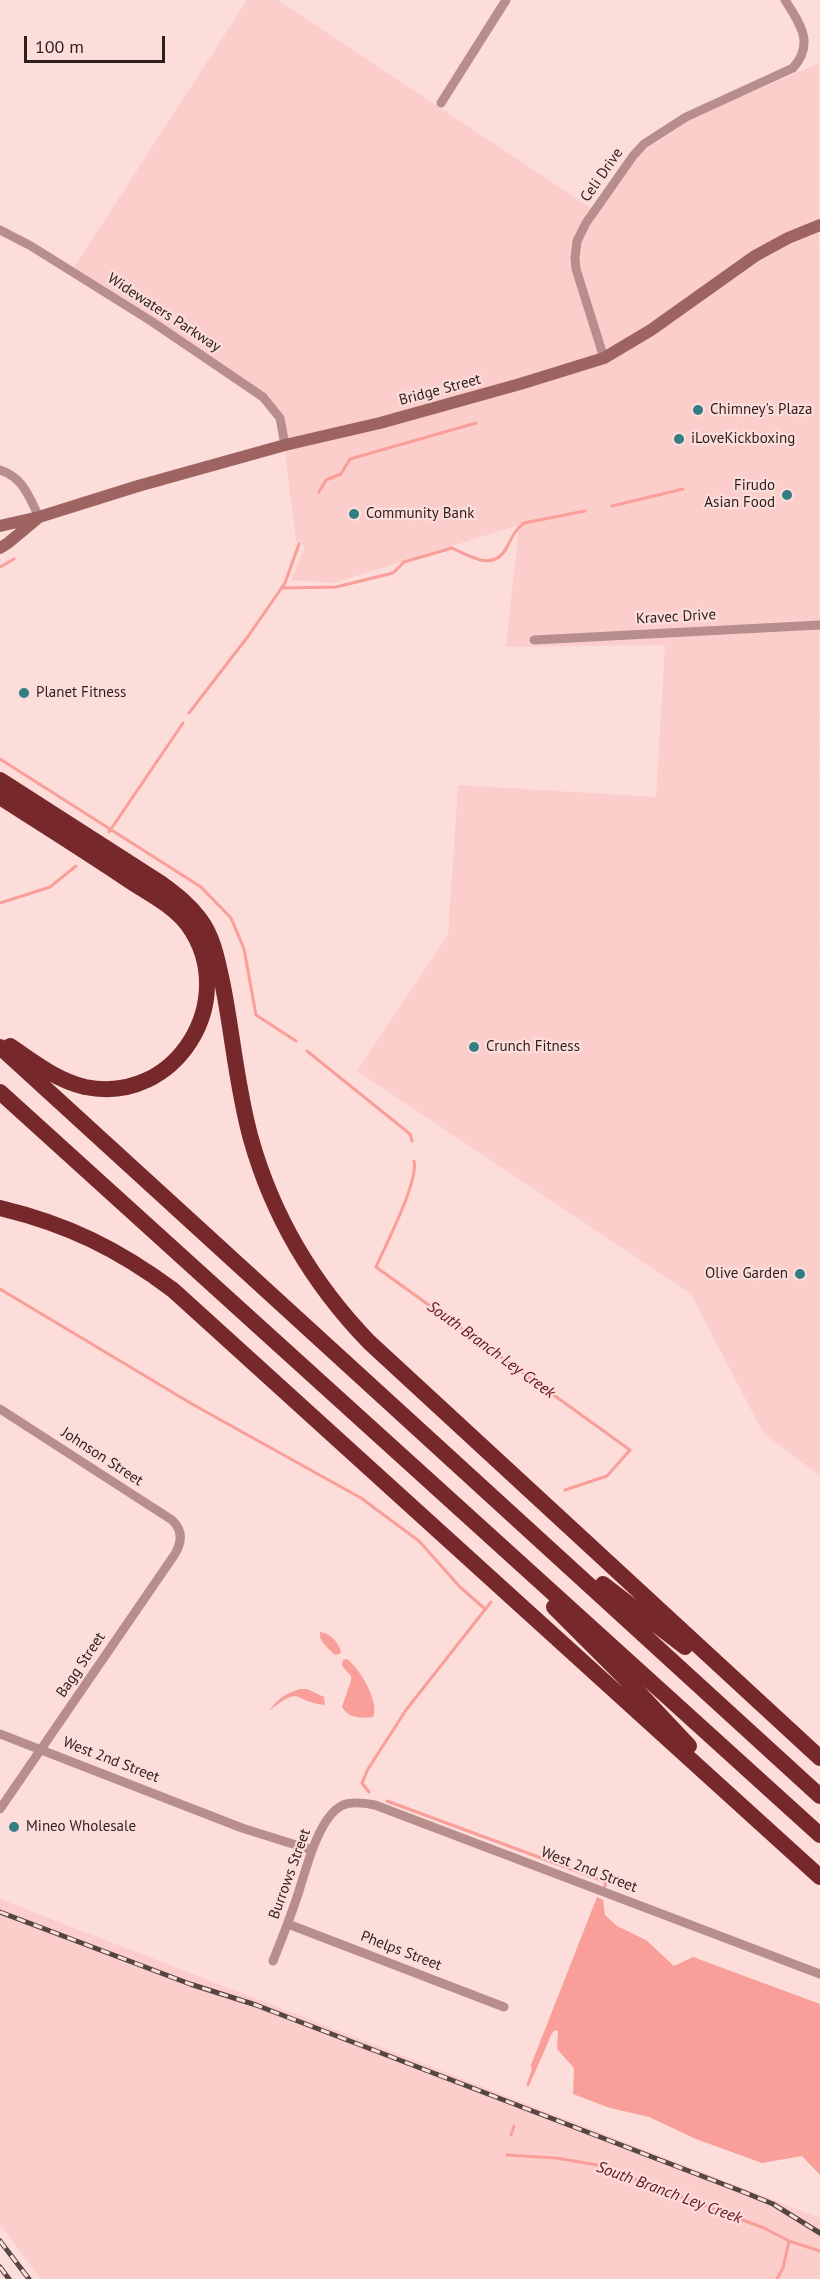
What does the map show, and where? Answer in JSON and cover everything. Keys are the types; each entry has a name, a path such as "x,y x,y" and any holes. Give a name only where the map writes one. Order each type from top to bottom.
{"highway":[{"path":"0,780 162,884 186,903 200,919 216,952 249,1127 273,1204 298,1253 344,1317 820,1758"},
{"path":"0,797 178,914 188,926 201,951 206,970 207,997 197,1031 188,1047 173,1063 155,1075 127,1087 102,1089 85,1087 60,1078 0,1039"},
{"path":"0,1047 820,1796"},
{"path":"0,1092 820,1835"},
{"path":"0,1208 89,1237 125,1257 173,1290 820,1877"},
{"path":"406,1462 626,1679 770,1832"},
{"path":"535,1535 713,1667 784,1725"}],"main road":[{"name":"Bridge Street","path":"0,526 39,517 138,486 285,445 380,423 549,376 604,358 651,330 755,256 788,238 820,225"},
{"name":"Bridge Street","path":"0,548 39,517"}],"street":[{"path":"441,103 506,0"},
{"name":"Celi Drive","path":"604,358 574,258 577,241 586,223 644,144 686,117 787,72 799,61 805,45 803,30 785,0"},
{"name":"Widewaters Parkway","path":"0,230 31,246 142,316 263,397 280,418 285,445"},
{"path":"0,470 17,478 25,487 39,517"},
{"name":"Kravec Drive","path":"534,640 820,625"},
{"name":"Johnson Street","path":"1,1412 172,1520 178,1525 181,1535"},
{"name":"Bagg Street","path":"0,1809 175,1554 180,1545 181,1535"},
{"name":"West 2nd Street","path":"0,1734 242,1828 312,1850"},
{"name":"West 2nd Street","path":"345,1804 358,1802 375,1805 820,1974"},
{"name":"Burrows Street","path":"273,1961 288,1924 312,1850 327,1821 345,1804"},
{"name":"Phelps Street","path":"288,1924 504,2007"}],"shaded area":[{"path":"247,0 278,0 597,212 633,162 647,149 690,119 819,63 820,1476 763,1433 691,1294 357,1071 448,935 458,785 656,797 665,645 506,647 519,525 334,583 291,580 305,546 296,542 283,436 271,404 71,272"},
{"path":"320,1632 336,1641 341,1651 340,1654 335,1655 324,1645"},
{"path":"347,1659 358,1670 368,1686 374,1703 373,1717 352,1716 342,1707 351,1680 351,1676 342,1666 343,1660"},
{"path":"300,1689 307,1689 324,1697 325,1705 293,1696 269,1711 282,1697"},
{"path":"597,1897 603,1900 605,1915 617,1926 646,1940 674,1966 693,1957 820,2004 820,2175 802,2156 762,2163 696,2139 649,2117 610,2108 573,2094 574,2068 557,2049 558,2031 555,2030 552,2033 533,2077 531,2065"},
{"path":"0,1899 820,2218 820,2279 41,2279 0,2225"}],"waterway":[{"path":"319,492 326,480 341,474 350,459 476,423"},
{"path":"612,506 683,489"},
{"path":"282,588 336,587 393,573 404,562 452,548 474,558 489,561 502,555 516,531 524,523 585,511"},
{"path":"189,713 249,635 285,583 299,544"},
{"path":"0,567 14,559"},
{"path":"109,832 183,723"},
{"path":"0,759 201,887 231,918 244,949 256,1015 296,1041"},
{"path":"0,903 50,887 76,866"},
{"path":"307,1051 410,1134 412,1141"},
{"name":"South Branch Ley Creek","path":"414,1161 407,1198 376,1267 630,1450 607,1476 565,1490"},
{"path":"0,1289 192,1404 361,1498 419,1541 460,1587 485,1609"},
{"name":"South Branch Ley Creek","path":"369,1792 362,1783 368,1769 406,1710 491,1602"},
{"name":"South Branch Ley Creek","path":"387,1801 606,1882 604,1889"},
{"name":"South Branch Ley Creek","path":"528,2085 533,2071"},
{"name":"South Branch Ley Creek","path":"511,2135 514,2126"},
{"name":"South Branch Ley Creek","path":"507,2155 556,2158 597,2165 764,2228 789,2241 783,2268 777,2279"},
{"path":"789,2241 820,2251"}],"railway":[{"path":"0,1912 190,1984 256,2005 741,2191 773,2204 820,2233"},
{"path":"0,2241 29,2279"},
{"path":"0,2267 9,2279"}],"place":[{"name":"Chimney's Plaza","path":"698,410"},
{"name":"iLoveKickboxing","path":"679,439"},
{"name":"Firudo Asian Food","path":"787,495"},
{"name":"Community Bank","path":"354,514"},
{"name":"Planet Fitness","path":"24,693"},
{"name":"Crunch Fitness","path":"474,1047"},
{"name":"Olive Garden","path":"800,1274"},
{"name":"Mineo Wholesale","path":"14,1827"}]}
